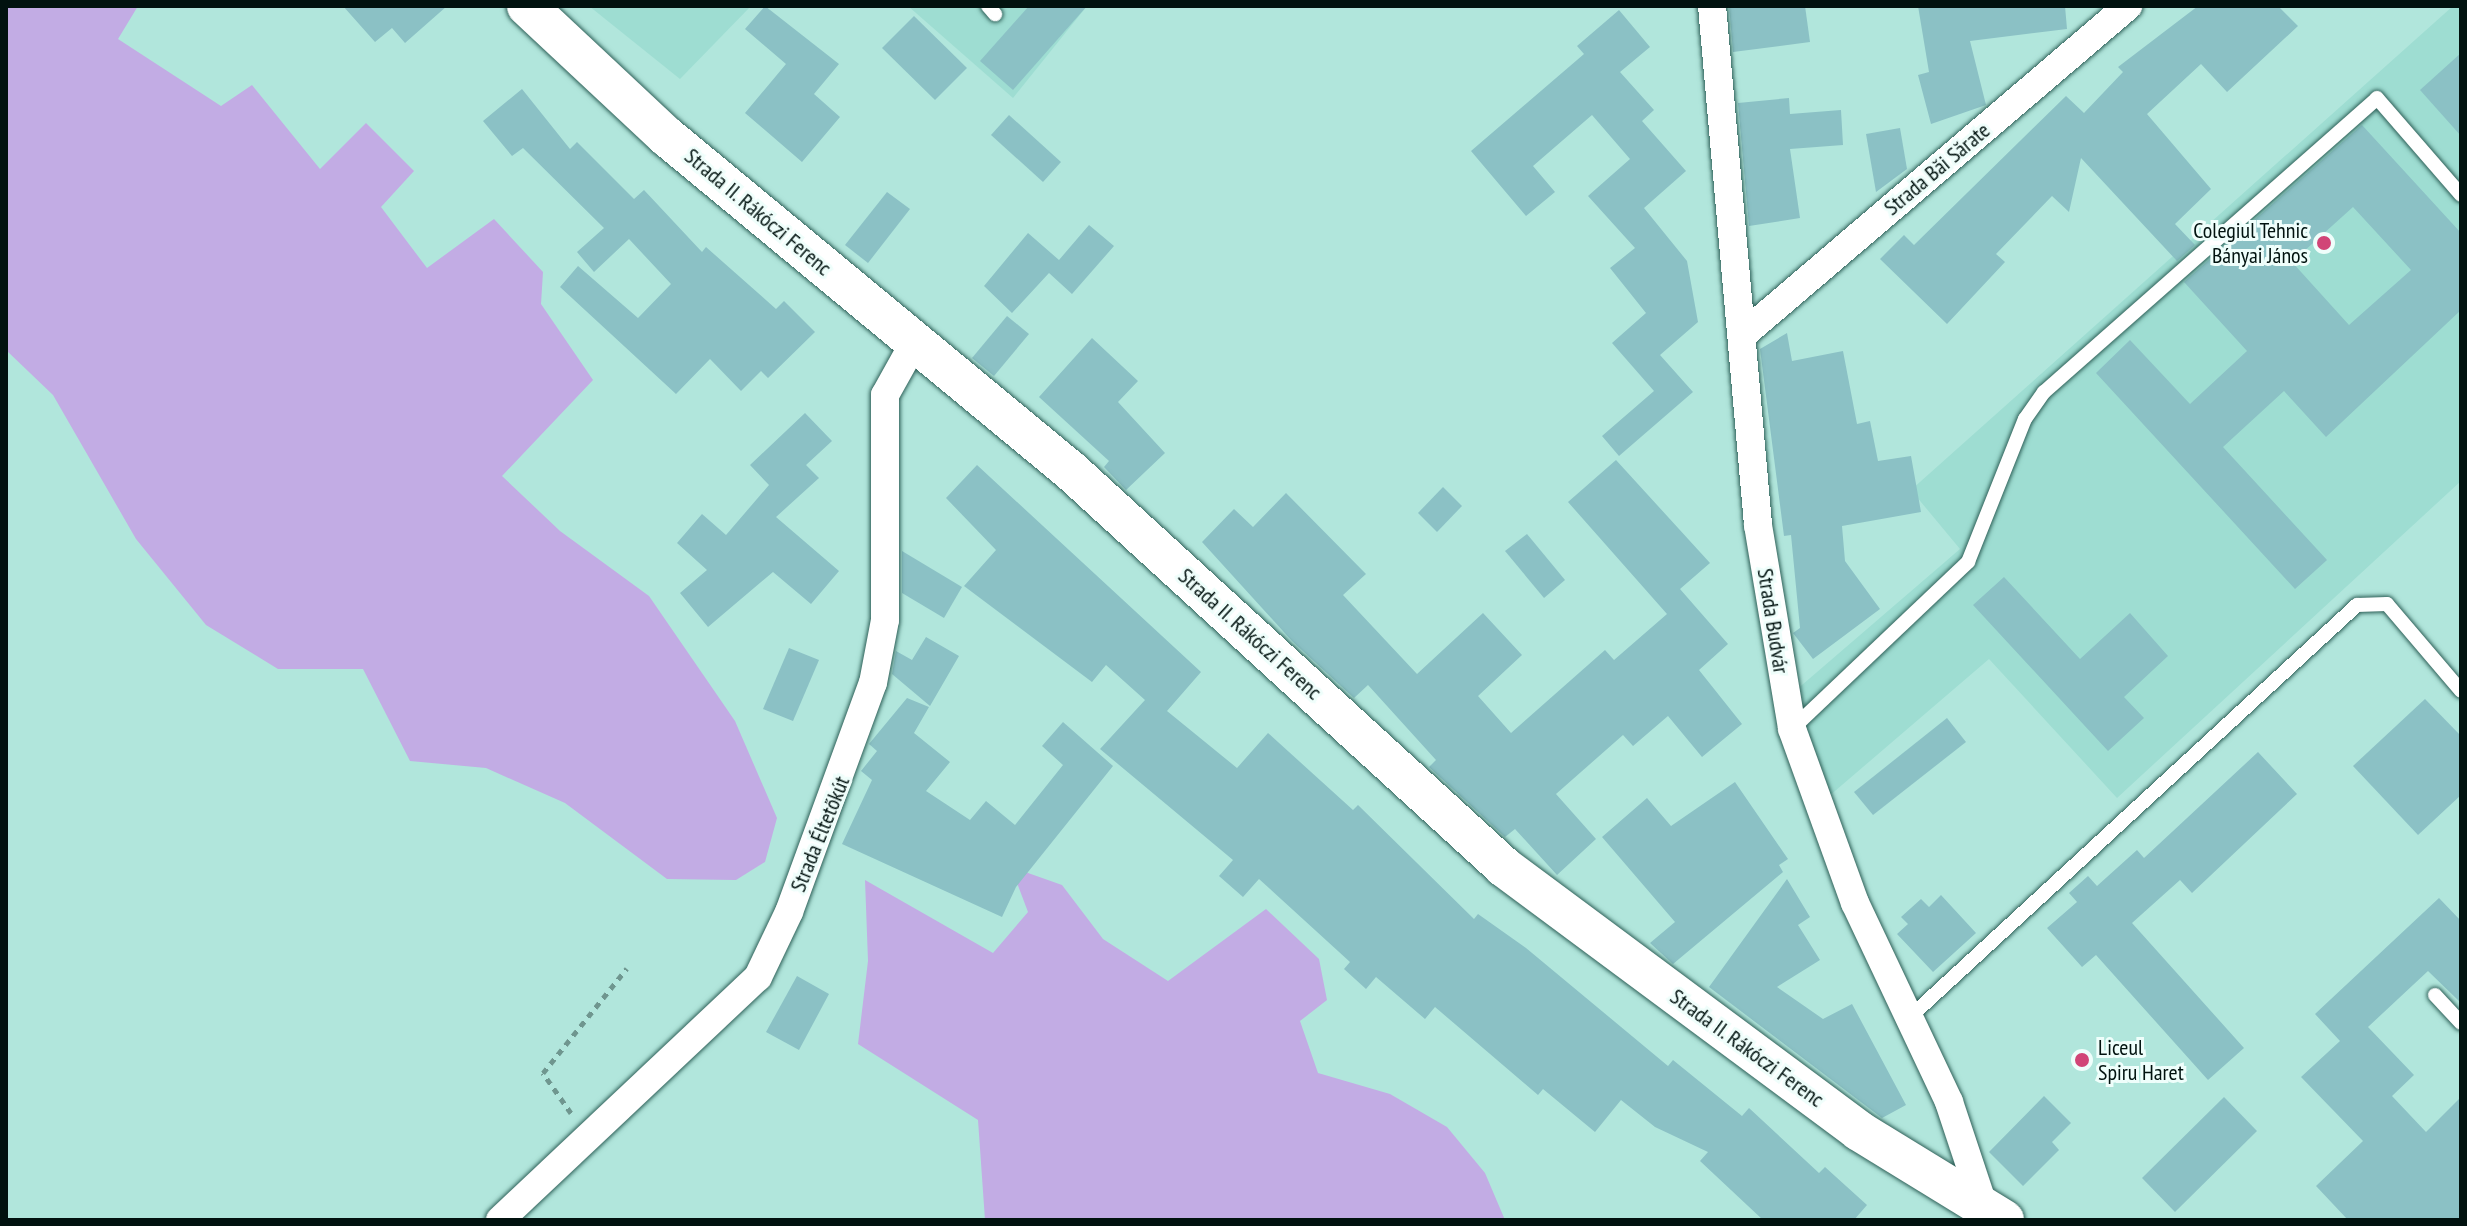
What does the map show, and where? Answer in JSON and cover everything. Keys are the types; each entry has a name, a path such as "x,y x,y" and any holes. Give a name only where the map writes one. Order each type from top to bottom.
{"main road":[{"name":"Strada II. Rákóczi Ferenc","path":"527,6 666,136 1071,471 1504,867 1859,1131 1993,1210"}],"street":[{"name":"Strada Budvár","path":"1712,6 1745,333 1758,525 1792,729 1855,903 1910,1017 1993,1210"},
{"name":"Strada Băi Sărate","path":"1745,333 2127,6"},
{"name":"Strada Éltetőkút","path":"500,1220 758,977 789,912 873,683 885,620 885,395 915,341"}],"lane":[{"path":"1792,729 1968,562 2025,419 2044,392 2377,98 2461,195"},
{"path":"1910,1017 2357,605 2387,604 2461,691"},
{"path":"2435,995 2461,1023"}],"path":[{"path":"588,1137 543,1073 627,968"}],"shaded area":[{"path":"6,6 138,6 118,39 221,106 252,85 320,169 366,123 414,171 381,207 427,268 494,219 543,272 541,304 593,380 502,476 560,531 649,596 735,721 777,818 765,862 736,880 667,879 565,803 486,768 410,761 363,669 278,669 206,625 136,539 53,395 6,350"},
{"path":"589,6 751,6 680,79"},
{"path":"908,6 1087,6 1013,98"},
{"name":"Colegiul Tehnic Bányai János","path":"2453,6 2461,6 2461,481 2117,798 1989,659 1828,797 1795,691 1960,549 1911,490"},
{"path":"1011,867 1062,885 1103,939 1168,981 1266,909 1319,959 1327,1000 1300,1021 1318,1073 1390,1094 1447,1127 1485,1173 1505,1220 985,1220 978,1120 858,1044 868,961 865,880 993,953 1028,912"}],"building":[{"path":"343,6 447,6 405,43 392,28 375,42"},
{"path":"765,6 839,64 814,94 840,117 802,162 745,113 786,64 745,29"},
{"path":"1029,6 1087,6 1013,90 980,61"},
{"path":"1729,6 1805,6 1810,42 1733,52"},
{"path":"1918,6 2065,6 2067,29 1970,41 1986,105 1931,124 1918,75 1929,72"},
{"path":"2198,6 2278,6 2298,26 2227,92 2201,64 2147,114 2211,189 2175,224 2195,245 2177,261 2081,158 2069,212 2052,196 1996,254 2005,262 1947,324 1880,259 1904,235 1914,245 2066,96 2084,113 2123,72 2118,67"},
{"path":"1619,10 1650,47 1620,72 1654,110 1642,121 1686,171 1644,208 1687,261 1698,322 1660,355 1693,392 1619,456 1602,436 1654,391 1612,343 1646,313 1610,268 1635,248 1588,196 1630,159 1592,115 1533,166 1555,192 1526,216 1471,151 1584,54 1577,46"},
{"path":"914,16 967,68 935,100 882,48"},
{"path":"2461,53 2461,136 2420,90"},
{"path":"522,89 570,149 577,142 634,199 644,190 702,252 706,247 776,309 784,301 815,332 768,378 761,371 741,391 710,359 676,394 560,287 578,266 638,318 671,284 629,239 594,272 577,252 604,228 523,148 512,156 483,121"},
{"path":"1789,98 1790,114 1841,110 1843,145 1790,149 1800,218 1749,226 1738,103"},
{"path":"1009,115 1061,162 1043,182 991,135"},
{"path":"2362,125 2461,233 2461,310 2326,437 2284,391 2223,447 2327,560 2295,589 2096,373 2130,340 2190,404 2247,351 2184,282","holes":["2353,207 2411,270 2349,325 2292,262"]},
{"path":"1900,128 1907,169 1876,192 1866,134"},
{"path":"887,192 910,209 868,263 845,245"},
{"path":"1089,225 1114,246 1072,294 1049,273 1012,313 984,286 1028,233 1059,260"},
{"path":"1007,316 1029,334 994,376 972,358"},
{"path":"1787,333 1792,361 1843,351 1857,424 1870,421 1878,461 1911,456 1921,512 1842,526 1845,561 1880,609 1813,659 1793,633 1800,628 1791,535 1784,536 1760,349"},
{"path":"1092,338 1138,381 1118,402 1165,453 1126,490 1104,467 1109,461 1039,397"},
{"path":"805,413 832,441 806,465 819,478 776,517 839,571 811,604 773,572 708,627 680,593 707,570 677,543 702,514 726,535 769,485 750,465"},
{"path":"1616,460 1710,563 1680,589 1728,644 1699,670 1742,724 1702,757 1668,716 1633,746 1623,735 1556,794 1596,839 1557,875 1515,829 1505,837 1429,767 1436,760 1368,685 1354,698 1292,641 1202,542 1234,509 1253,527 1286,493 1366,574 1343,595 1417,674 1483,613 1522,655 1478,696 1511,733 1605,650 1614,660 1667,614 1568,502"},
{"path":"977,465 1201,672 1167,711 1237,768 1268,733 1353,810 1358,805 1474,919 1478,914 1526,948 1668,1066 1673,1060 1742,1116 1749,1108 1819,1173 1825,1167 1867,1205 1854,1220 1763,1220 1700,1161 1708,1152 1655,1127 1621,1100 1595,1132 1543,1089 1538,1095 1435,1007 1425,1019 1376,977 1366,989 1344,969 1350,962 1259,879 1243,897 1219,876 1233,860 1100,749 1145,700 1106,665 1092,682 964,586 996,550 946,498"},
{"path":"1443,487 1462,506 1437,532 1418,513"},
{"path":"1527,534 1565,580 1544,598 1505,551"},
{"path":"902,551 962,587 944,618 902,593"},
{"path":"2004,577 2080,659 2130,613 2168,656 2124,697 2144,718 2108,751 1973,605"},
{"path":"926,637 959,656 930,706 892,674 896,651 912,660"},
{"path":"789,648 819,660 793,721 763,709"},
{"path":"907,698 929,707 914,733 950,762 926,791 970,820 986,801 1015,825 1063,765 1042,746 1063,722 1113,766 1016,887 1002,917 842,844 872,780 861,771 877,751 869,744"},
{"path":"2425,699 2461,736 2461,795 2418,835 2353,766"},
{"path":"1947,718 1966,742 1873,815 1854,792"},
{"path":"2258,752 2297,794 2192,893 2180,880 2132,923 2244,1048 2208,1080 2096,955 2082,967 2047,928 2077,902 2069,893 2088,876 2097,886 2137,850 2144,858"},
{"path":"1735,782 1788,859 1779,865 1783,872 1673,964 1650,943 1675,922 1602,837 1647,798 1671,826"},
{"path":"1787,879 1810,917 1798,925 1820,960 1777,987 1823,1019 1852,1004 1906,1105 1882,1118 1709,987"},
{"path":"1941,895 1976,933 1933,972 1897,934 1908,924 1901,917 1921,899 1929,907"},
{"path":"2439,898 2461,921 2461,1003 2428,971 2368,1027 2414,1075 2392,1096 2426,1132 2461,1097 2461,1220 2348,1220 2316,1186 2363,1141 2301,1077 2340,1041 2315,1014"},
{"path":"797,976 829,994 799,1050 766,1032"},
{"path":"2044,1096 2071,1123 2052,1142 2059,1150 2023,1186 1989,1152"},
{"path":"2224,1097 2257,1131 2175,1212 2142,1178"}],"place":[{"name":"Colegiul Tehnic Bányai János","path":"2324,243"},
{"name":"Liceul Spiru Haret","path":"2082,1060"}]}
